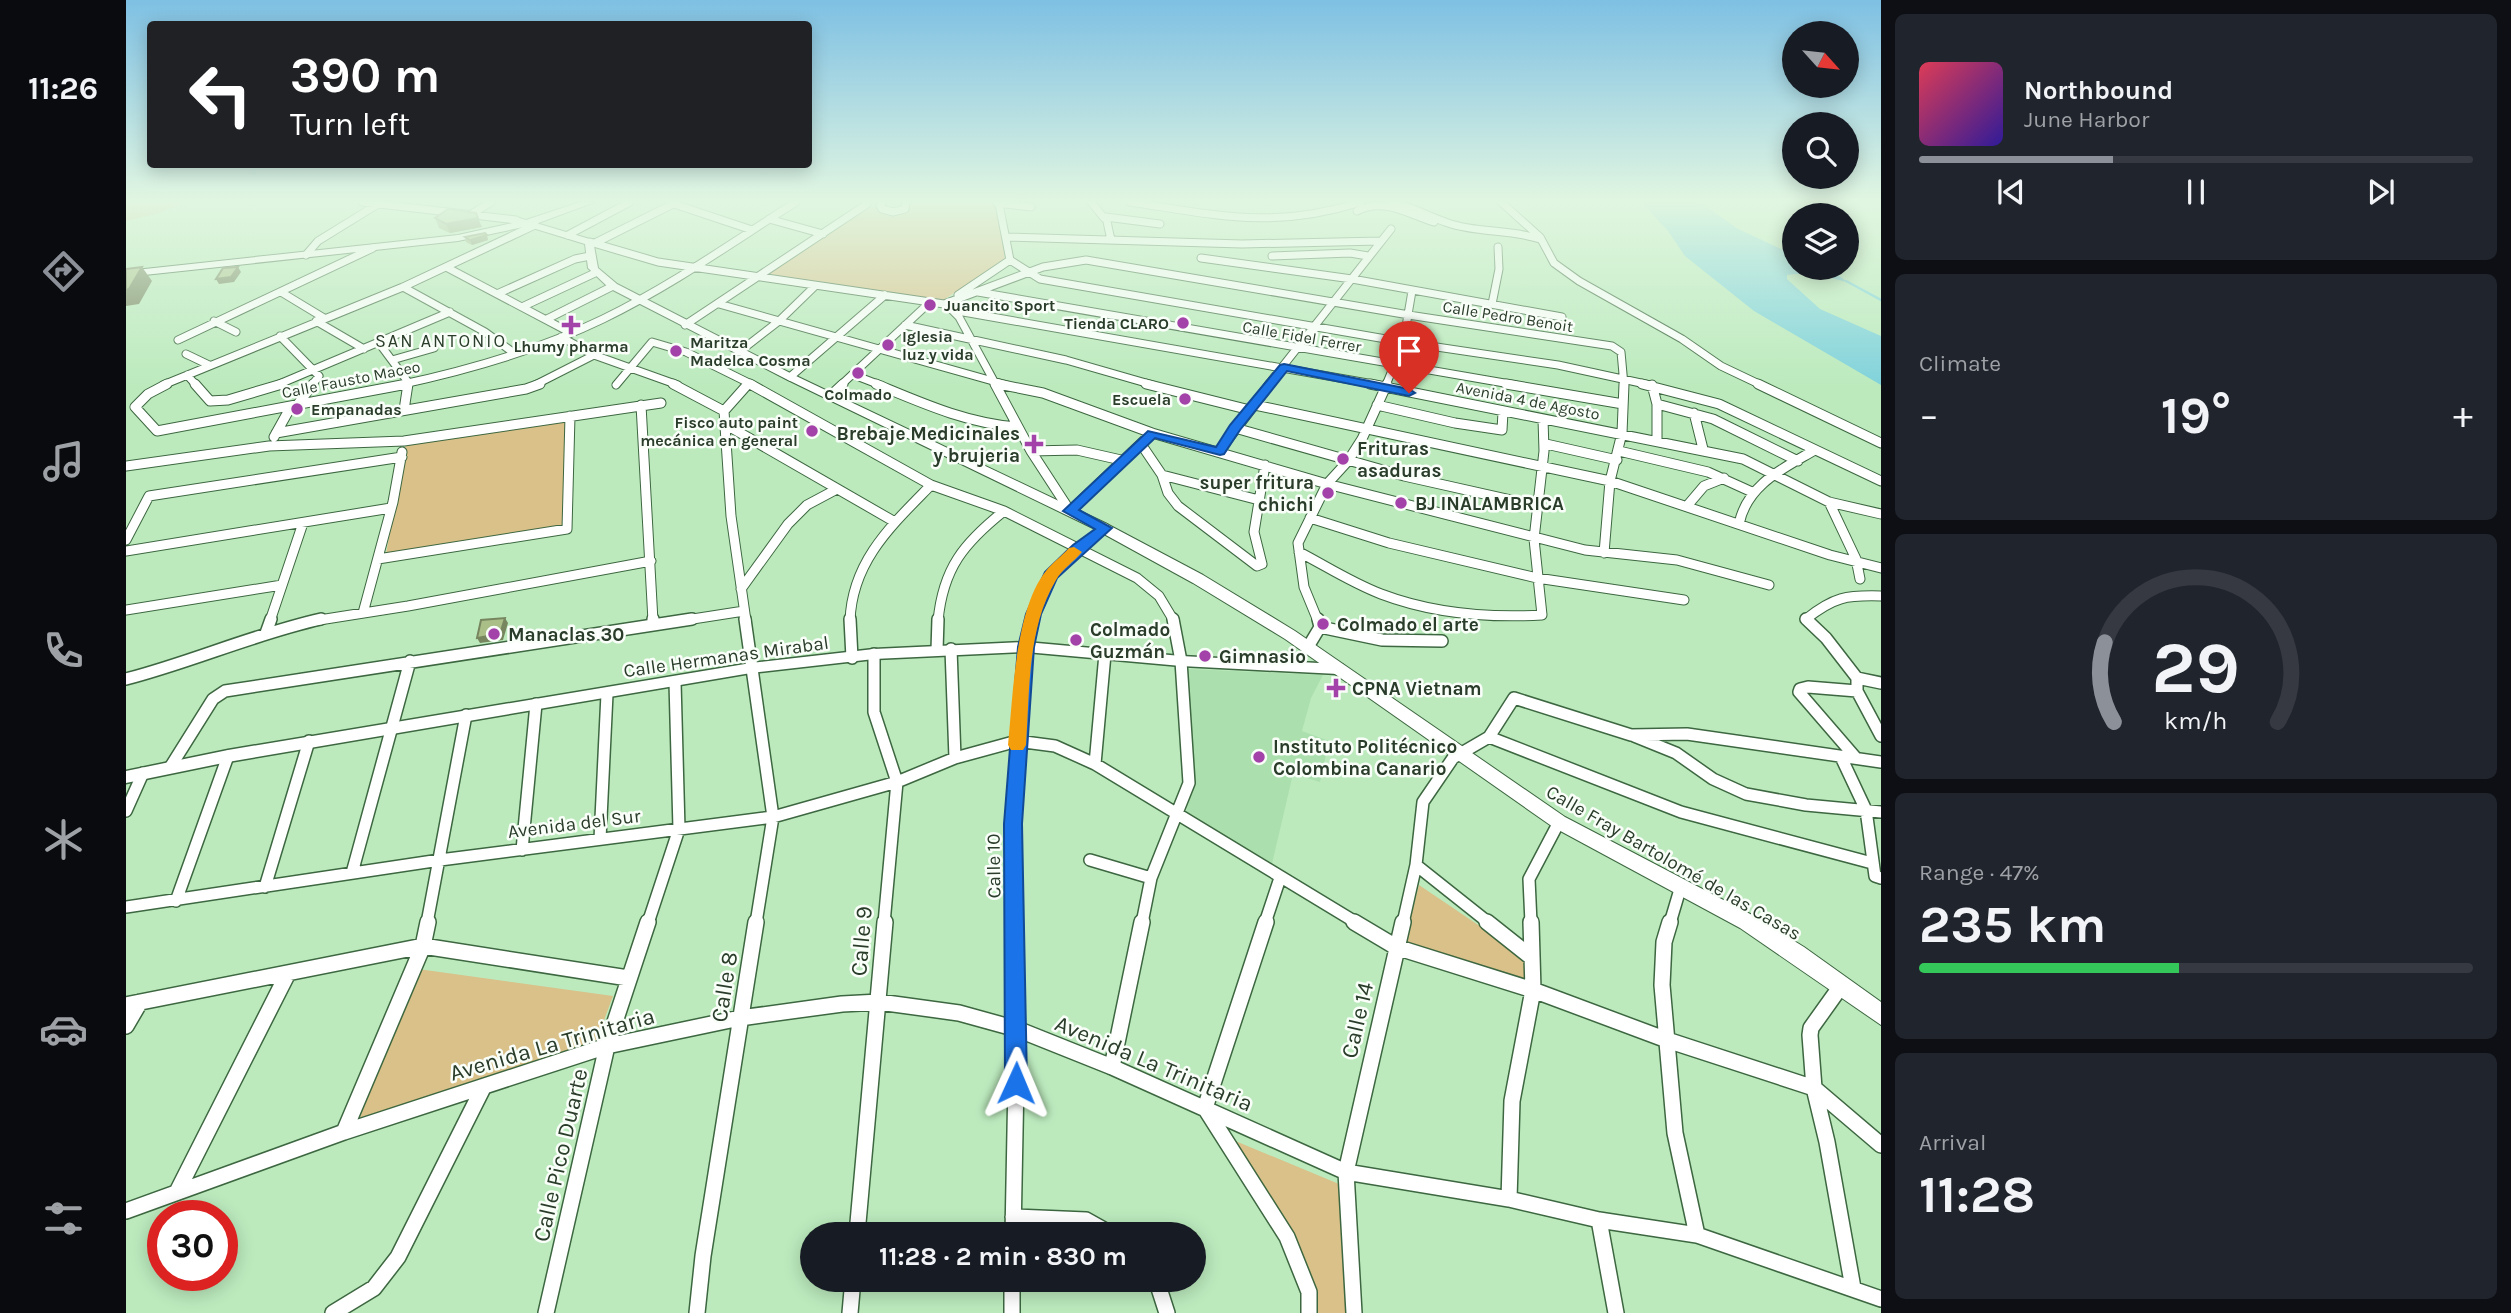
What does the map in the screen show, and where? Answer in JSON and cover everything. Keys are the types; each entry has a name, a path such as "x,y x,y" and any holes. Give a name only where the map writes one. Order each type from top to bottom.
{"main road":[{"path":"126,268 180,263"},
{"path":"126,274 215,263"},
{"path":"592,263 595,273"},
{"name":"Calle Fray Bartolomé de las Casas","path":"595,273 613,286 685,325 1105,528 1198,579 1308,647 1559,822 1747,922 1797,954 1881,1015"}],"street":[{"path":"178,340 341,263"},
{"path":"450,312 317,371 218,403 210,401 187,375 403,287 453,263"},
{"path":"499,293 565,263"},
{"path":"671,263 944,304 959,317 1017,427 1069,511 1152,433"},
{"name":"Calle Fausto Maceo","path":"187,375 148,394 135,407 157,430 165,431 447,375 571,333 640,300 697,263"},
{"path":"685,325 779,263"},
{"path":"944,304 1005,263"},
{"path":"1015,263 1040,279 1403,342 1558,365 1652,385 1719,404 1881,481"},
{"name":"Calle Pedro Benoit","path":"944,304 1060,263"},
{"name":"Calle Pedro Benoit","path":"1105,263 1618,348 1622,352 1624,379"},
{"path":"1239,263 1352,279 1562,317"},
{"path":"1220,452 1234,428 1363,263"},
{"path":"1492,303 1499,263"},
{"path":"1556,263 1592,289 1647,318 1721,366 1881,443"},
{"path":"446,267 571,333"},
{"path":"524,306 595,273"},
{"path":"547,319 613,286"},
{"path":"739,352 779,321 815,286"},
{"path":"403,287 450,312 514,353"},
{"path":"1320,627 1304,587 1298,543 1327,484 1348,461 1385,388 1403,342 1412,291"},
{"path":"281,292 324,318"},
{"name":"Calle Fidel Ferrer","path":"977,292 1394,367 1623,404"},
{"path":"790,377 885,295"},
{"path":"830,396 929,303"},
{"path":"719,304 837,336 878,351 1069,401 1152,433 1327,484 1604,553 1677,560 1769,585"},
{"name":"Avenida 4 de Agosto","path":"952,310 1284,367 1503,412 1703,449 1743,459 1829,502 1881,514"},
{"path":"214,321 236,332"},
{"path":"316,321 364,349"},
{"path":"905,325 1066,360 1139,382 1610,481 1859,564 1881,568"},
{"path":"268,446 289,410 299,404 319,376 317,371 279,336"},
{"path":"561,337 594,355 679,386 724,411 749,383"},
{"path":"616,385 650,343 656,341 686,352 749,383 931,485 1004,511 1137,578 1159,596 1175,623 1181,661 1190,774 1178,814 1162,845 1151,878 1112,1067"},
{"path":"379,342 408,382 404,410"},
{"path":"392,360 435,348"},
{"path":"186,354 209,365"},
{"path":"276,433 526,389 547,381 594,355"},
{"path":"854,375 968,419 1003,427 1017,427"},
{"path":"1604,553 1610,481 1622,433 1624,379"},
{"path":"1652,385 1657,404 1657,440"},
{"path":"126,466 268,446 404,441 661,403"},
{"path":"1657,404 1730,426 1798,461"},
{"path":"641,405 653,625"},
{"path":"1377,405 1455,423 1502,430 1503,412"},
{"name":"Calle 8","path":"697,1313 703,1256 773,817 741,589 723,423 724,411"},
{"path":"1694,413 1703,449"},
{"path":"378,559 568,529 570,416"},
{"path":"1299,552 1381,594 1415,604 1476,612 1542,615 1534,537 1545,467 1546,444 1542,419"},
{"path":"723,423 895,522"},
{"path":"1234,428 1348,461 1538,506"},
{"path":"363,612 391,508 404,441"},
{"path":"1141,444 1162,475 1168,493 1190,517 1257,566 1262,564 1254,532 1265,465"},
{"path":"1546,444 1618,455 1724,478 1752,492"},
{"path":"1031,451 1077,450 1121,460"},
{"path":"1739,524 1739,514 1752,492 1813,451"},
{"path":"126,540 149,496 402,457"},
{"path":"1162,475 1259,500"},
{"path":"1687,506 1704,486 1724,478"},
{"path":"852,658 851,601 865,558 931,485"},
{"path":"741,589 788,524 807,505 837,489"},
{"path":"1829,502 1837,527 1859,564 1860,579"},
{"path":"126,551 391,508"},
{"path":"955,758 944,650 937,618 947,570 981,528 1004,511"},
{"path":"1310,519 1389,543 1537,578 1684,600"},
{"path":"266,633 303,523"},
{"name":"Calle 10","path":"1013,1222 1017,1029 1013,824 1026,647 1033,614 1050,575 1078,548 1105,528"},
{"path":"126,679 266,633 319,619 651,561"},
{"path":"126,610 282,585"},
{"path":"1881,596 1840,596 1828,600 1806,619 1826,638 1857,678 1857,691 1881,736"},
{"path":"171,766 213,699 225,691 744,611"},
{"path":"1308,647 1320,627"},
{"path":"1320,627 1382,640 1442,641"},
{"name":"Calle Hermanas Mirabal","path":"126,776 309,741 607,694 751,668 874,654 1026,647 1181,661 1338,669"},
{"name":"Calle 9","path":"858,1222 897,782 874,712 874,654"},
{"path":"1095,764 1105,654"},
{"path":"352,873 410,661"},
{"path":"1857,678 1881,683"},
{"name":"Calle Pico Duarte","path":"546,1313 607,1046 679,829 676,682"},
{"path":"1856,758 1799,692 1800,688 1808,687 1857,691"},
{"path":"600,839 607,694"},
{"path":"1872,863 1681,812 1489,737 1514,698 1630,735 1676,753 1713,779 1746,794 1806,805 1881,812"},
{"path":"523,850 536,704"},
{"path":"344,1132 423,946 466,715"},
{"path":"1630,735 1687,734 1881,762"},
{"name":"Calle 14","path":"1354,1313 1346,1172 1416,865 1425,797 1448,764 1489,737"},
{"path":"265,887 309,741"},
{"path":"1017,741 1055,746 1095,764 1396,947 1533,990 1667,1040 1814,1088 1881,1145"},
{"name":"Avenida del Sur","path":"126,907 440,860 773,817 897,782 955,758 1017,741"},
{"path":"176,901 228,755"},
{"path":"1842,757 1866,810 1872,863 1875,876 1881,878"},
{"path":"126,810 143,773"},
{"path":"1509,1199 1512,1101 1533,990 1530,873 1559,822"},
{"path":"1090,860 1151,878"},
{"path":"1416,865 1531,957"},
{"path":"1280,878 1205,1108 1287,1237 1309,1292 1309,1313"},
{"path":"1681,886 1664,942 1662,985 1675,1133 1697,1235"},
{"path":"126,1026 133,1003 287,975 423,946 628,978"},
{"path":"177,1192 287,975"},
{"path":"1841,986 1811,1028 1814,1088 1827,1142 1853,1288"},
{"name":"Avenida La Trinitaria","path":"126,1211 344,1132 607,1046 740,1018 842,1003 879,1002 959,1013 1017,1029 1112,1067 1346,1172 1509,1199 1599,1220 1697,1235 1881,1299"},
{"path":"333,1313 374,1288 398,1257 484,1086"},
{"path":"1599,1220 1616,1313"},
{"path":"1057,1222 1090,1222"},
{"path":"850,1313 852,1292"},
{"path":"1012,1313 1013,1292"},
{"path":"1160,1292 1167,1313"}],"shaded area":[{"path":"785,263 999,263 942,301 766,276"},
{"path":"567,418 562,526 386,554 406,443"},
{"name":"Instituto Politécnico Colombina Canario","path":"1187,669 1323,675 1311,698 1302,731 1329,741 1320,782 1293,774 1271,868 1185,815 1195,781"},
{"path":"1419,885 1527,958 1528,997 1402,951"},
{"path":"418,969 613,996 590,1058 353,1135"},
{"path":"1209,1130 1339,1184 1347,1313 1313,1313 1291,1235"}],"water":[{"path":"1694,263 1782,263 1782,280 1788,280 1820,309 1881,336 1881,385 1754,311"}],"building":[{"path":"142,267 129,289 126,290 126,269"},
{"path":"238,267 231,277 216,279 223,268"},
{"path":"505,618 500,634 477,638 481,620"}],"waterway":[{"path":"1846,281 1881,300"}],"slow traffic":[{"path":"1017,745 1026,647 1033,614 1050,575 1074,552"}],"place":[{"name":"Juancito Sport","path":"930,305"},
{"name":"Tienda CLARO","path":"1183,323"},
{"name":"Lhumy pharma","path":"571,325"},
{"name":"Iglesia luz y vida","path":"888,345"},
{"name":"Maritza Madelca Cosma","path":"676,351"},
{"name":"Colmado","path":"858,373"},
{"name":"Escuela","path":"1185,399"},
{"name":"Empanadas","path":"297,409"},
{"name":"Fisco auto paint mecánica en general","path":"812,431"},
{"name":"Brebaje Medicinales y brujeria","path":"1034,444"},
{"name":"Frituras asaduras","path":"1343,459"},
{"name":"super fritura chichi","path":"1328,493"},
{"name":"BJ INALAMBRICA","path":"1401,503"},
{"name":"Colmado el arte","path":"1323,624"},
{"name":"Manaclas 30","path":"494,634"},
{"name":"Colmado Guzmán","path":"1076,640"},
{"name":"Gimnasio","path":"1205,656"},
{"name":"CPNA Vietnam","path":"1336,688"},
{"name":"Instituto Politécnico Colombina Canario","path":"1259,757"}],"district":[{"name":"SAN ANTONIO","path":"441,341"}],"route":[{"path":"1016,1083 1013,824 1026,647 1033,614 1050,575 1078,548 1105,528 1069,511 1152,433 1220,452 1234,428 1284,367 1409,393"}]}
